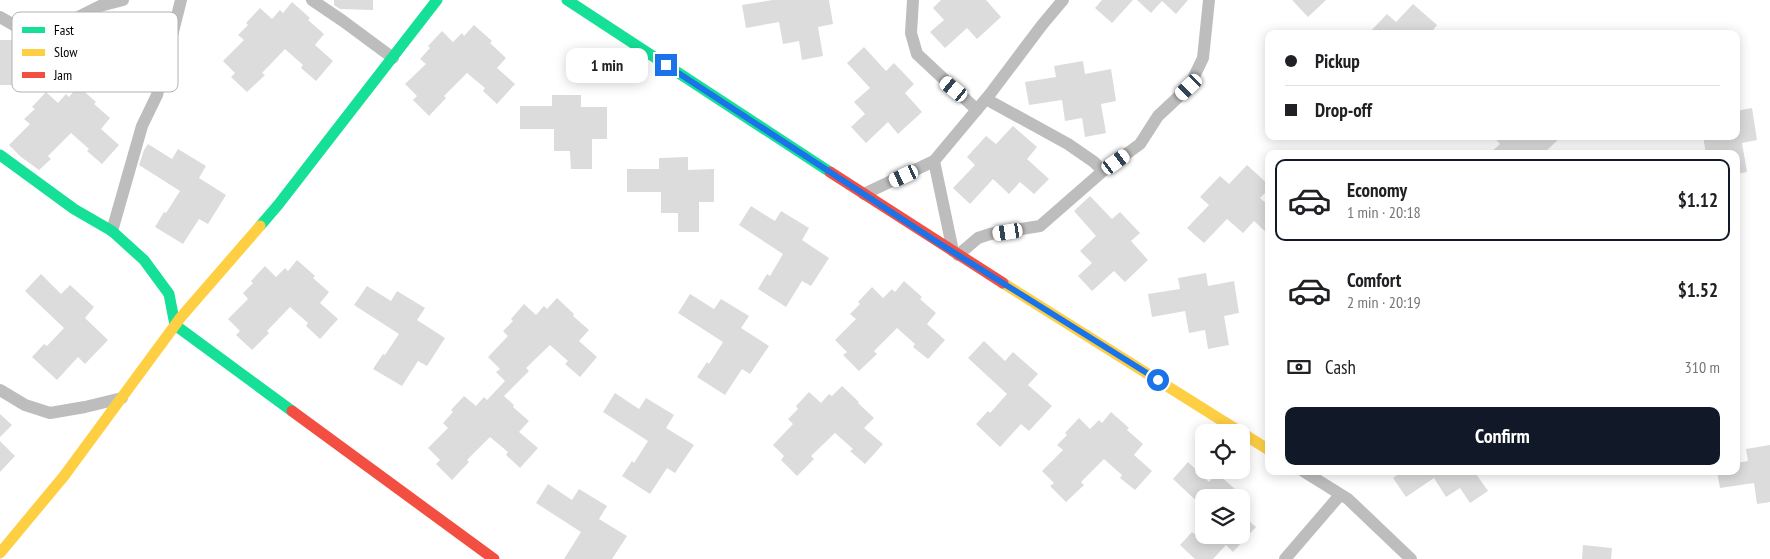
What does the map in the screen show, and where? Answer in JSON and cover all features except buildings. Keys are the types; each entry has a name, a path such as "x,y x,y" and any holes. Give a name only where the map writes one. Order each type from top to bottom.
{"street":[{"path":"88,12 100,6 123,0"},
{"path":"312,0 343,20 393,58"},
{"path":"0,553 64,476 175,325 278,205 437,0"},
{"path":"567,0 955,253 1265,447"},
{"path":"913,0 910,33 917,54 977,110"},
{"path":"864,194 934,162 1063,0"},
{"path":"955,253 978,238 990,234 1040,226 1103,170 1140,144 1158,116 1189,87 1202,58 1209,0"},
{"path":"0,18 12,24"},
{"path":"112,231 142,126 158,92"},
{"path":"986,99 1068,144 1103,170"},
{"path":"0,155 74,209 112,231 144,260 169,294 175,325 494,559"},
{"path":"934,162 955,253"},
{"path":"0,390 25,405 50,412 85,407 122,398"},
{"path":"1309,475 1348,500 1411,559"},
{"path":"1284,559 1340,495"}],"traffic: fast":[{"path":"260,226 437,0"},
{"path":"567,0 830,172"},
{"path":"0,155 74,209 112,231 144,260 169,294 175,325 292,411"}],"traffic: slow":[{"path":"0,553 64,476 181,317 260,226"},
{"path":"1003,283 1265,447"}],"traffic: jam":[{"path":"830,172 1003,283"},
{"path":"292,411 494,559"}],"route":[{"path":"666,65 937,242 1158,380"}]}
